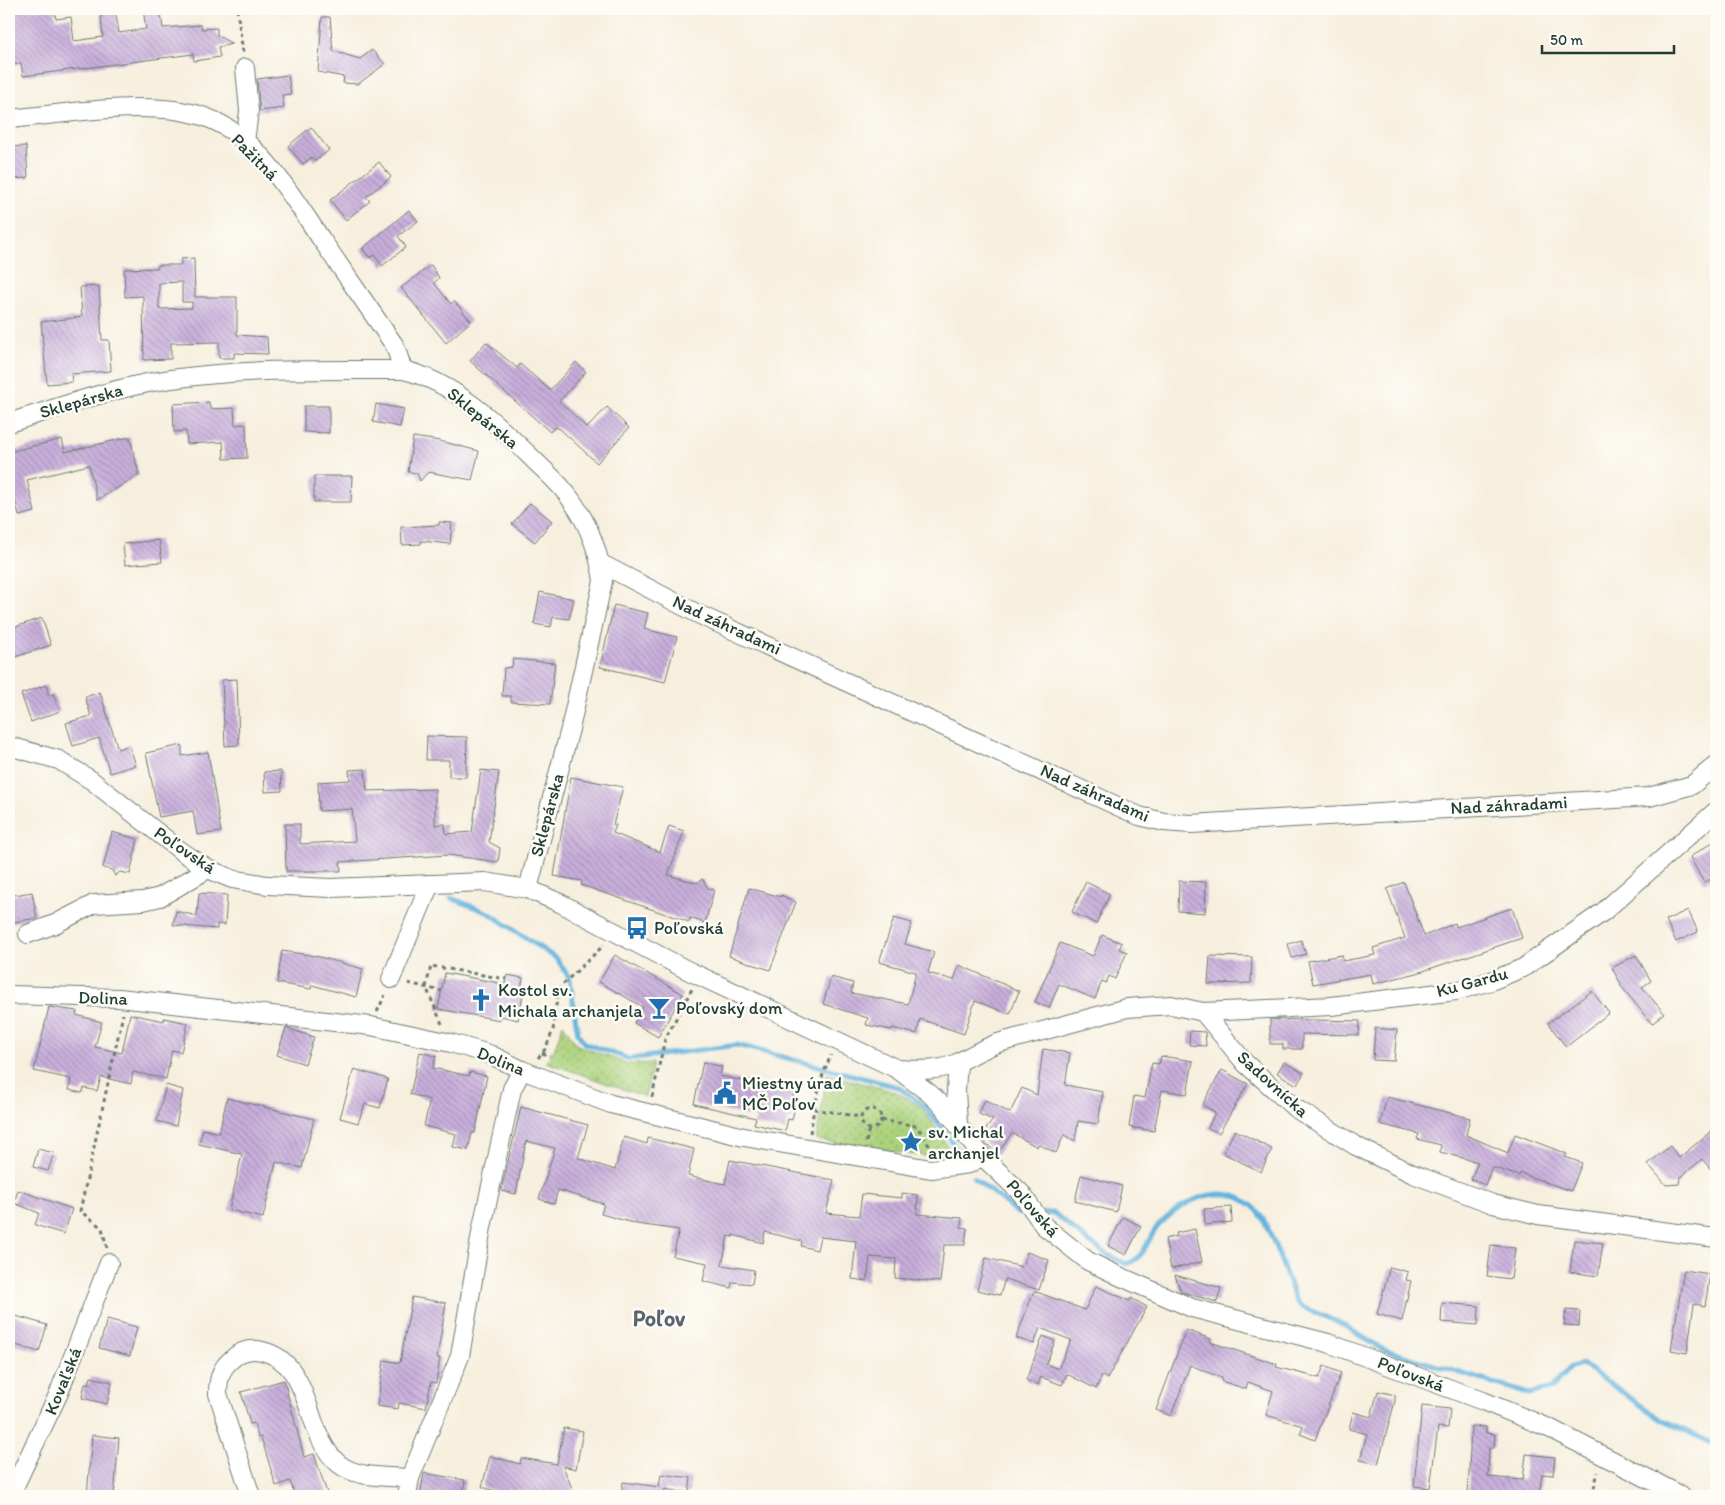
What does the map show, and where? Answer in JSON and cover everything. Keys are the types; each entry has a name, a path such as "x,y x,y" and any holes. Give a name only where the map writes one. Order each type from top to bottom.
{"street":[{"path":"244,68 249,111 245,142"},
{"name":"Pažitná","path":"9,119 137,109 184,112 220,124 245,142 275,173 395,346 404,370"},
{"name":"Sklepárska","path":"9,423 115,390 170,379 254,370 404,370 421,374 438,382 496,423 560,484 584,521 600,562 603,581 600,604 570,729 528,889"},
{"name":"Nad záhradami","path":"600,562 700,614 1139,816 1164,822 1191,824 1649,797 1692,785 1716,765"},
{"name":"Poľovská","path":"9,746 59,760 91,780 181,851 208,869 232,878 267,885 330,888 485,882 528,889 699,975 897,1069 929,1092 958,1124 982,1156 1010,1180 1044,1226 1088,1260 1119,1276 1192,1308 1337,1346 1549,1428 1682,1496"},
{"name":"Ku Gardu","path":"1203,1012 1331,1006 1456,991 1491,982 1523,968 1602,912 1716,811"},
{"path":"28,934 55,924 94,904 143,901 160,897 208,869"},
{"path":"391,979 430,884"},
{"name":"Dolina","path":"9,995 125,998 371,1026 450,1043 490,1054 526,1071 611,1104 744,1137 920,1168 943,1169 969,1164 982,1156"},
{"path":"897,1069 927,1070 958,1063 978,1050 998,1043 1127,1008 1171,1005 1203,1012"},
{"name":"Sadovnícka","path":"1203,1012 1245,1063 1295,1108 1356,1146 1413,1174 1493,1204 1538,1216 1716,1238"},
{"path":"958,1063 956,1090 958,1124"},
{"path":"407,1496 410,1478 460,1356 484,1218 512,1089 526,1071"},
{"name":"Kovaľská","path":"10,1496 58,1395 109,1263"},
{"path":"251,1496 218,1394 218,1379 228,1362 237,1354 251,1349 269,1353 283,1361 294,1373 326,1450 340,1465 362,1474 410,1478"}],"path":[{"path":"237,9 244,68"},
{"path":"526,1071 542,1053 553,1030 557,997 561,986 616,932"},
{"path":"450,1043 426,987 431,966 506,979"},
{"path":"648,1114 665,1040 699,975"},
{"path":"371,1026 391,979 442,991"},
{"path":"109,1263 106,1257 107,1246 102,1228 80,1211 119,1039 125,998"},
{"path":"542,1053 550,1056"},
{"path":"807,1148 814,1109 827,1063"},
{"path":"651,1071 657,1072"},
{"path":"814,1109 861,1117"},
{"path":"874,1109 880,1113 881,1120 878,1126 869,1128 862,1123 861,1117 864,1111 874,1109"},
{"path":"881,1120 917,1126 943,1169"},
{"path":"1592,1496 1598,1471 1605,1456"}],"green space":[{"path":"563,1024 577,1045 628,1064 653,1063 645,1097 546,1062 554,1050"},
{"path":"827,1074 896,1092 922,1107 953,1154 931,1157 816,1140"}],"building":[{"path":"54,9 56,19 71,17 74,41 103,37 100,9 115,9 119,33 146,29 143,9 160,9 163,28 201,25 202,29 217,28 217,35 232,44 218,47 220,57 194,61 193,54 23,76 21,63 9,66 9,10"},
{"path":"322,17 330,17 333,51 360,59 372,50 385,64 358,84 343,83 344,77 318,72"},
{"path":"288,75 291,94 282,95 284,108 260,111 257,79"},
{"path":"311,127 329,150 315,161 312,157 303,164 288,146"},
{"path":"26,146 28,178 9,179 9,147"},
{"path":"379,162 391,177 366,197 370,201 346,220 330,200"},
{"path":"409,210 418,221 398,236 406,247 382,266 374,255 370,258 362,249"},
{"path":"194,258 195,297 237,297 237,335 267,337 268,354 234,353 234,358 219,358 219,342 171,343 171,359 144,360 143,296 125,297 124,269 158,268 158,265 181,265 181,259","holes":["182,282 182,302 192,302 192,308 159,309 159,283"]},
{"path":"431,265 439,278 434,283 451,304 454,301 471,321 446,343 401,288"},
{"path":"99,286 102,340 109,340 111,371 71,374 72,382 47,384 41,322 82,317 80,287"},
{"path":"486,342 517,368 520,364 550,390 576,362 586,372 559,401 587,428 607,407 629,428 597,463 560,429 555,427 550,432 470,361"},
{"path":"209,402 210,409 234,408 235,425 246,424 247,458 224,459 223,442 187,444 186,431 174,432 173,404"},
{"path":"376,404 404,409 400,427 373,422"},
{"path":"304,406 329,406 329,433 304,432"},
{"path":"130,437 139,475 97,500 89,465 27,480 35,512 19,516 9,475 9,452 62,439 65,452"},
{"path":"413,437 440,441 479,451 472,480 428,472 420,481 417,473 408,472"},
{"path":"314,476 352,476 351,502 314,502"},
{"path":"530,503 552,521 535,542 512,524"},
{"path":"439,522 452,523 450,544 421,541 421,544 402,545 401,527 439,525"},
{"path":"159,540 162,562 125,565 123,544"},
{"path":"540,592 574,599 569,619 553,617 551,627 534,624"},
{"path":"614,605 648,613 644,629 677,637 665,682 600,667"},
{"path":"42,618 51,645 9,659 9,629"},
{"path":"513,659 555,663 550,704 511,702 511,696 502,696 504,668 512,667"},
{"path":"237,679 239,745 225,746 222,680"},
{"path":"46,685 49,696 53,694 60,711 31,722 21,694"},
{"path":"100,692 118,749 129,745 136,765 110,773 99,738 73,746 66,723 91,716 85,697"},
{"path":"427,736 467,737 466,777 449,777 449,760 426,760"},
{"path":"182,745 182,756 208,752 221,832 197,835 193,811 159,817 146,753"},
{"path":"365,769 367,791 435,789 435,825 445,824 446,834 472,832 481,770 499,772 489,842 500,848 498,862 448,855 340,862 341,871 286,871 285,824 300,824 300,844 355,841 352,809 319,811 318,782 350,780 349,770"},
{"path":"281,771 282,791 265,792 264,772"},
{"path":"571,777 623,787 613,825 616,825 613,833 660,852 669,826 684,831 668,875 697,883 702,879 708,888 714,890 705,923 690,918 689,922 581,885 582,881 554,876"},
{"path":"112,832 138,839 130,874 120,872 115,876 112,870 103,868"},
{"path":"1716,840 1716,876 1704,883 1690,857"},
{"path":"1179,881 1206,882 1205,913 1178,911"},
{"path":"1086,882 1110,894 1096,924 1072,912"},
{"path":"1404,882 1424,936 1455,923 1456,927 1512,908 1522,938 1417,973 1373,984 1371,974 1313,984 1308,961 1342,955 1343,961 1375,955 1373,948 1405,938 1387,889"},
{"path":"749,888 781,897 781,895 796,902 770,970 729,956"},
{"path":"32,892 37,918 9,923 9,896"},
{"path":"199,893 227,895 225,925 217,924 217,929 173,925 176,911 197,916"},
{"path":"1688,910 1698,932 1676,942 1666,920"},
{"path":"894,918 912,923 905,944 934,952 928,973 954,980 959,965 1019,991 1010,1014 975,1001 964,1034 920,1019 917,1034 892,1028 892,1030 866,1025 868,1018 823,1004 831,977 853,983 851,993 908,1004 916,972 879,962"},
{"path":"1102,935 1122,943 1119,949 1127,952 1115,979 1109,976 1106,983 1102,981 1095,999 1059,984 1049,1008 1035,1002 1060,943 1093,956"},
{"path":"1301,940 1306,954 1292,958 1288,944"},
{"path":"282,951 316,956 363,969 356,997 312,985 311,989 277,983"},
{"path":"615,955 683,994 658,1037 634,1023 643,1007 599,982"},
{"path":"1636,955 1651,981 1642,987 1664,1013 1652,1024 1620,985 1612,968"},
{"path":"1210,956 1252,957 1251,983 1208,984"},
{"name":"Kostol sv. Michala archanjela","path":"445,973 505,984 507,975 523,978 521,989 524,990 518,1020 501,1016 500,1020 438,1009"},
{"path":"1592,991 1609,1013 1566,1047 1548,1023"},
{"path":"49,1007 77,1011 76,1015 102,1022 95,1047 122,1053 130,1014 164,1021 164,1018 188,1023 181,1052 172,1050 166,1079 133,1072 131,1084 101,1077 97,1091 84,1088 82,1093 69,1090 71,1079 34,1071"},
{"path":"1270,1019 1360,1021 1359,1035 1302,1034 1302,1049 1283,1049 1283,1044 1270,1044"},
{"path":"286,1028 314,1037 305,1064 277,1055"},
{"path":"1375,1028 1397,1030 1394,1061 1373,1060"},
{"path":"1190,1031 1205,1032 1206,1046 1189,1045"},
{"path":"1043,1049 1070,1053 1065,1085 1103,1092 1098,1124 1078,1121 1075,1141 1064,1135 1056,1153 1038,1144 1037,1147 1012,1133 997,1154 980,1137 993,1120 979,1114 985,1100 1010,1113 1022,1088 1037,1095"},
{"path":"420,1052 436,1056 433,1068 469,1076 470,1072 487,1076 475,1133 472,1133 468,1150 453,1147 456,1134 424,1126 430,1100 410,1094"},
{"path":"1161,1056 1193,1061 1187,1094 1162,1090 1154,1131 1129,1127 1134,1096 1145,1098 1152,1063 1159,1064"},
{"path":"703,1062 722,1067 720,1076 794,1092 792,1105 795,1106 792,1120 788,1119 785,1131 754,1124 756,1118 694,1104"},
{"path":"1284,1062 1304,1073 1297,1085 1277,1073"},
{"path":"354,1069 388,1079 380,1108 365,1104 358,1123 340,1118"},
{"path":"1222,1070 1248,1084 1219,1133 1208,1128 1215,1112 1202,1105"},
{"path":"166,1085 183,1090 176,1126 157,1121"},
{"path":"1387,1097 1470,1118 1466,1135 1508,1153 1515,1134 1567,1154 1565,1157 1582,1163 1571,1191 1520,1173 1519,1176 1492,1167 1485,1185 1471,1179 1478,1162 1440,1152 1441,1145 1417,1139 1419,1134 1380,1124"},
{"path":"227,1098 314,1119 302,1168 276,1162 263,1218 229,1210 242,1154 199,1144 203,1129 219,1133"},
{"path":"521,1107 588,1125 578,1158 615,1170 624,1137 647,1144 648,1138 694,1149 688,1176 725,1184 730,1160 834,1180 826,1213 859,1216 862,1194 902,1198 902,1193 918,1195 917,1214 962,1218 961,1227 967,1228 965,1245 944,1245 940,1282 895,1278 896,1259 870,1257 867,1281 852,1279 856,1241 820,1237 817,1250 801,1246 802,1241 765,1232 763,1243 733,1235 733,1237 728,1236 722,1265 754,1270 752,1284 732,1282 731,1288 703,1281 707,1263 673,1256 679,1230 637,1224 601,1214 604,1204 558,1190 554,1204 539,1199 555,1148 526,1141 516,1194 501,1191"},
{"path":"1716,1127 1716,1175 1702,1159 1680,1178 1679,1184 1666,1185 1648,1164 1670,1146 1679,1158"},
{"path":"1235,1130 1272,1149 1261,1172 1223,1153"},
{"path":"38,1149 54,1153 48,1171 33,1167"},
{"path":"1081,1175 1122,1186 1116,1212 1075,1201"},
{"path":"18,1190 72,1209 64,1234 35,1225 39,1213 14,1203"},
{"path":"1231,1207 1232,1222 1205,1225 1204,1209"},
{"path":"1123,1217 1141,1226 1126,1255 1108,1246"},
{"path":"1195,1229 1202,1262 1171,1269 1165,1239 1177,1236 1176,1233"},
{"path":"1574,1240 1603,1243 1598,1276 1570,1272"},
{"path":"1491,1245 1515,1248 1511,1279 1487,1276"},
{"path":"1027,1252 1049,1260 1039,1290 1005,1279 1000,1295 977,1290 986,1258 1022,1267"},
{"path":"1390,1267 1408,1272 1406,1280 1411,1281 1402,1321 1377,1314"},
{"path":"1684,1270 1710,1274 1705,1306 1694,1304 1687,1353 1671,1350"},
{"path":"1175,1275 1221,1288 1217,1302 1181,1292"},
{"path":"1096,1286 1130,1301 1131,1298 1147,1307 1107,1379 1102,1376 1096,1389 1067,1374 1062,1385 1041,1377 1038,1385 1026,1380 1043,1336 1055,1341 1046,1364 1058,1369 1071,1340 1040,1328 1034,1344 1016,1338 1034,1291 1085,1310"},
{"path":"412,1297 446,1303 437,1358 440,1358 436,1383 431,1382 426,1408 399,1403 398,1409 377,1406 384,1360 400,1363"},
{"path":"1442,1303 1479,1306 1478,1325 1441,1322"},
{"path":"1566,1310 1580,1311 1579,1326 1564,1325"},
{"path":"9,1314 47,1325 39,1352 9,1343"},
{"path":"107,1319 137,1327 130,1356 99,1348"},
{"path":"1186,1330 1211,1339 1210,1342 1277,1364 1276,1367 1319,1378 1324,1366 1341,1373 1315,1440 1300,1434 1303,1426 1266,1415 1273,1391 1248,1382 1246,1389 1221,1381 1222,1378 1190,1365 1171,1416 1156,1410"},
{"path":"91,1377 112,1382 107,1404 82,1398 85,1383 89,1384"},
{"path":"284,1380 304,1457 314,1454 328,1496 295,1496 290,1481 276,1486 261,1437 258,1438 254,1423 250,1424 241,1392"},
{"path":"1378,1391 1395,1395 1395,1401 1378,1464 1360,1460 1367,1434 1349,1429 1353,1412 1371,1417"},
{"path":"1422,1406 1450,1409 1448,1428 1438,1427 1430,1488 1414,1486"},
{"path":"1471,1426 1486,1427 1486,1433 1495,1434 1494,1448 1489,1448 1488,1477 1523,1480 1526,1454 1555,1457 1553,1475 1542,1474 1539,1496 1468,1496"},
{"path":"564,1428 583,1431 576,1469 563,1466 575,1496 551,1496 506,1489 505,1494 482,1487 490,1456 520,1464 521,1458 557,1464"},
{"path":"92,1435 119,1438 114,1496 87,1496"},
{"path":"424,1473 465,1480 463,1496 438,1493 437,1496 420,1496"},
{"path":"661,1474 691,1478 689,1493 665,1489 664,1496 621,1496 623,1482 659,1487"}],"waterway":[{"path":"451,898 489,913 557,959 570,979 578,1033 584,1043 629,1059 737,1045 898,1087 924,1105 958,1150"},
{"path":"974,1178 1019,1214 1024,1213"},
{"path":"1046,1213 1054,1213 1098,1248 1127,1264 1139,1256 1160,1224 1182,1206 1207,1196 1219,1194 1232,1195 1245,1201 1262,1216 1296,1301 1302,1307 1340,1323 1382,1349 1529,1394 1552,1388 1571,1367 1582,1364 1662,1420 1716,1445"}],"place":[{"name":"Poľovská","path":"637,928"},
{"name":"Kostol sv. Michala archanjela","path":"481,1000"},
{"name":"Poľovský dom","path":"659,1008"},
{"name":"Miestny úrad MČ Poľov","path":"725,1093"},
{"name":"sv. Michal archanjel","path":"911,1142"}],"district":[{"name":"Poľov","path":"659,1318"}]}
